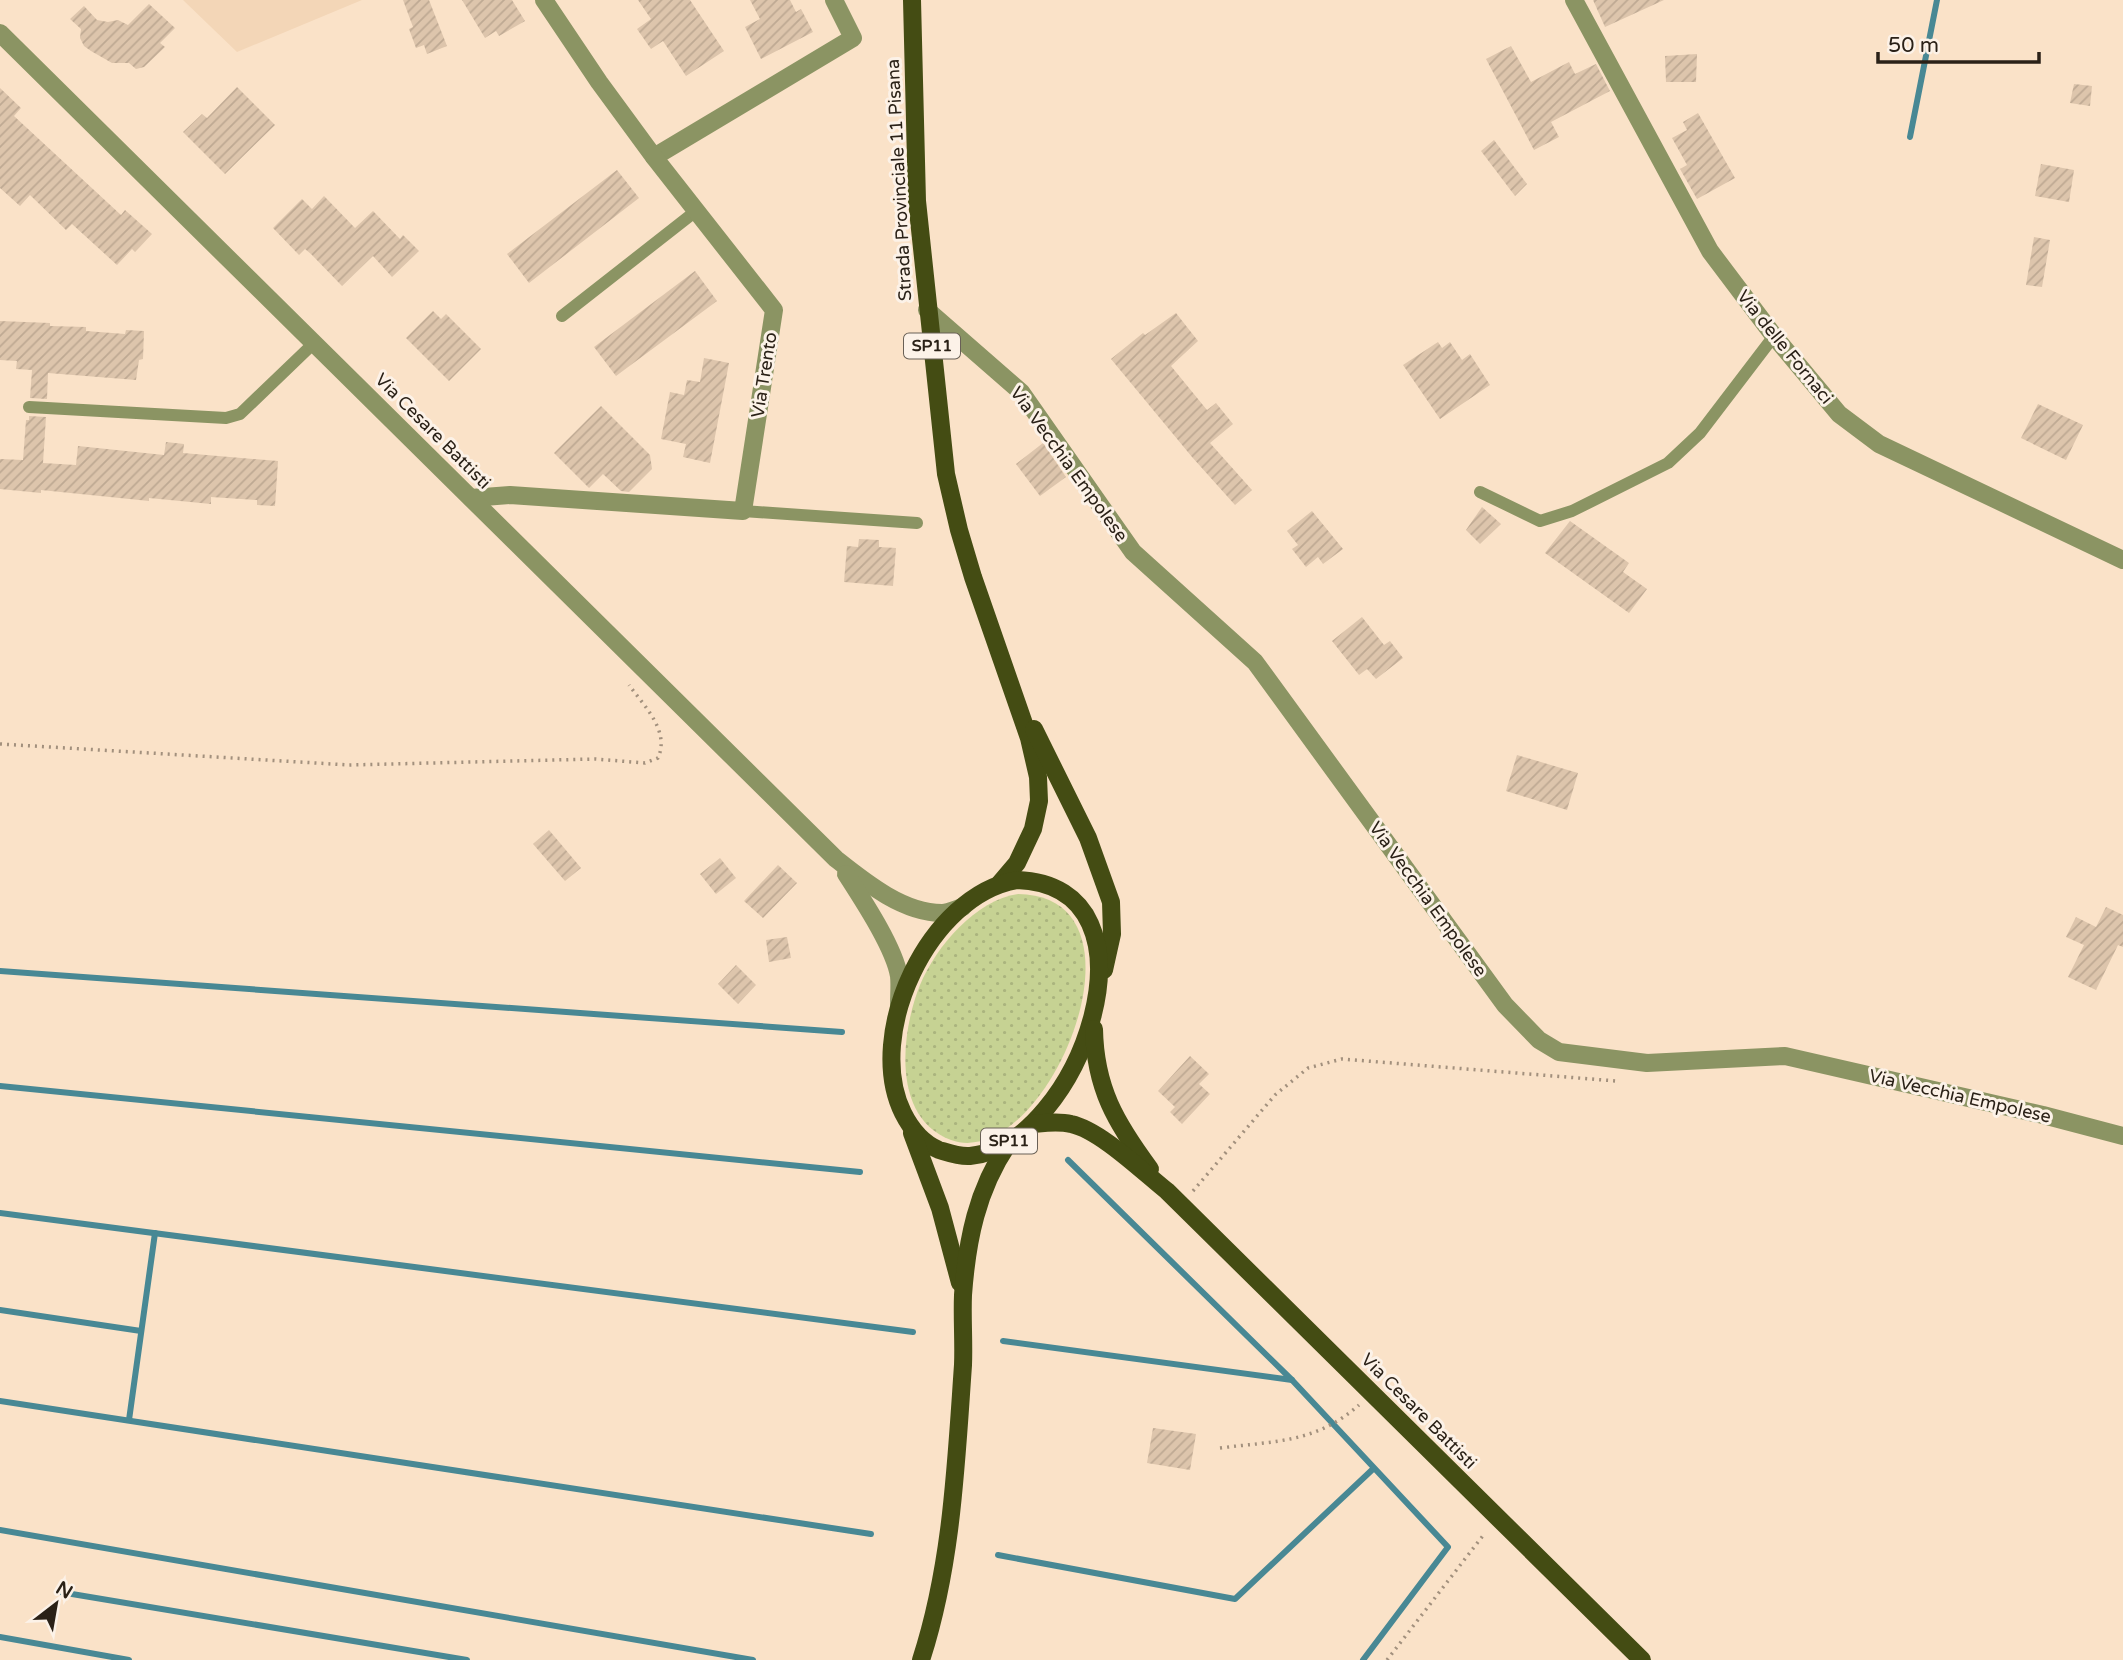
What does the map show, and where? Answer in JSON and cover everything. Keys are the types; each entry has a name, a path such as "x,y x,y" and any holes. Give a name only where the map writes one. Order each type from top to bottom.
{"main road":[{"name":"Strada Provinciale 11 Pisana","path":"912,0 917,201 946,474 973,577 1029,738 1038,777 1039,801 1033,829 1017,863 999,883"},
{"name":"Strada Provinciale 11 Pisana","path":"1010,682 1088,838 1111,902 1112,934 1096,1004"},
{"name":"Via Cesare Battisti","path":"1096,1004 1072,1071 1056,1097 1032,1124 1011,1140 990,1152 969,1157 954,1155 935,1148 920,1138 909,1125 894,1087 893,1046 909,978 923,953 962,907 999,883 1033,881 1054,886 1071,898 1086,916 1094,932 1100,959 1094,1051 1108,1103 1119,1127 1167,1191 1642,1660"},
{"name":"Via Cesare Battisti","path":"1032,1124 1055,1122 1090,1130 1167,1191"},
{"path":"909,1125 940,1208 963,1296"},
{"path":"921,1660 946,1561 958,1441 964,1352 963,1296 970,1232 975,1211 993,1167 1011,1140"}],"street":[{"name":"Via Trento","path":"544,0 654,157 774,310 743,511"},
{"path":"654,157 853,38 834,0"},
{"name":"Via delle Fornaci","path":"1574,0 1710,251 1774,336 1839,414 1879,444 2123,560"},
{"name":"Via Cesare Battisti","path":"0,33 836,859 865,883 909,905 944,913 962,907"},
{"name":"Via Vecchia Empolese","path":"928,310 1021,392 1133,552 1255,662 1505,1006 1539,1040 1559,1052 1647,1062 1785,1056 2123,1136"},
{"path":"471,498 510,495 743,511"},
{"name":"Via Cesare Battisti","path":"836,859 867,908 894,961 899,977 897,1021"}],"lane":[{"path":"562,316 696,211"},
{"path":"1480,492 1540,521 1572,511 1668,463 1700,433 1774,336"},
{"path":"29,407 226,418 240,414 314,343"},
{"path":"743,511 917,523"}],"path":[{"path":"0,744 349,765 595,759 645,762 658,758 663,748 661,732 624,677"},
{"path":"1180,1205 1275,1095 1308,1068 1342,1059 1622,1081"},
{"path":"1220,1448 1317,1433 1340,1421"},
{"path":"1387,1660 1497,1517"}],"shaded area":[{"path":"183,0 362,0 237,52"}],"green space":[{"path":"1018,894 1060,907 1081,938 1085,982 1074,1030 1051,1078 1021,1116 987,1139 951,1140 932,1129 918,1113 910,1094 906,1049 913,1004 927,970 959,927 987,905"}],"building":[{"path":"403,0 429,0 447,46 427,54 424,45 416,48 409,29 413,27"},
{"path":"462,0 512,0 525,21 499,36 496,31 485,38"},
{"path":"638,0 690,0 724,51 686,76 663,41 651,49 637,29 651,19"},
{"path":"750,0 790,0 796,12 801,9 813,32 761,59 745,27 760,19"},
{"path":"1593,0 1664,0 1605,27"},
{"path":"149,4 175,28 160,43 165,47 144,67 136,69 129,63 112,63 84,46 80,38 81,29 70,19 84,6 97,20 118,20 128,25"},
{"path":"1511,46 1531,82 1569,62 1575,74 1596,64 1610,91 1551,122 1559,137 1534,150 1486,59"},
{"path":"1697,54 1696,82 1666,82 1665,56"},
{"path":"2074,84 2092,86 2090,106 2070,103"},
{"path":"237,87 275,125 225,174 183,132 202,114 207,118"},
{"path":"0,88 21,108 14,116 121,215 125,210 152,234 135,252 132,249 117,265 72,224 66,230 30,195 20,206 0,188"},
{"path":"1698,113 1735,178 1697,199 1680,169 1687,165 1672,138 1687,130 1683,122"},
{"path":"1494,140 1527,184 1515,196 1481,151"},
{"path":"2041,164 2074,170 2069,202 2035,196"},
{"path":"617,170 639,198 529,283 507,254"},
{"path":"324,196 355,228 373,211 400,239 403,235 419,251 392,277 373,256 342,286 311,254 305,249 299,255 273,228 302,199 312,209"},
{"path":"2034,237 2050,240 2042,287 2026,285"},
{"path":"695,271 717,301 616,376 594,347"},
{"path":"433,311 441,319 446,314 481,349 449,381 406,338"},
{"path":"1176,313 1198,341 1171,366 1207,410 1216,403 1233,424 1210,443 1252,490 1235,505 1111,359 1143,333 1145,335"},
{"path":"0,321 50,323 50,326 86,327 86,331 125,334 126,330 144,331 143,359 139,360 136,380 48,373 47,399 30,398 32,370 16,369 17,361 0,360"},
{"path":"1438,342 1442,348 1450,342 1462,360 1470,354 1490,385 1440,419 1403,365"},
{"path":"704,358 729,363 710,463 683,457 686,444 661,439 670,392 684,395 687,380 700,382"},
{"path":"2038,404 2083,425 2066,460 2021,438"},
{"path":"601,406 650,455 652,469 629,492 621,491 603,474 589,488 554,453"},
{"path":"29,416 46,417 43,463 76,465 78,446 164,455 166,442 184,444 183,453 278,461 275,506 257,505 257,500 211,497 211,504 0,489 0,459 23,460 26,420 29,420"},
{"path":"1043,443 1066,477 1040,496 1016,464"},
{"path":"1482,507 1501,524 1480,544 1466,530"},
{"path":"1312,511 1343,549 1323,564 1318,557 1306,567 1292,549 1298,545 1287,531"},
{"path":"1570,521 1629,563 1623,572 1647,589 1629,613 1545,553"},
{"path":"859,539 879,540 879,547 896,548 893,586 844,582 847,546 858,547"},
{"path":"1362,617 1384,645 1390,641 1403,658 1376,679 1367,669 1359,675 1332,641"},
{"path":"1517,755 1578,773 1567,810 1506,791"},
{"path":"549,830 581,868 565,881 533,844"},
{"path":"720,858 736,878 716,894 700,874"},
{"path":"778,865 797,883 763,918 744,901"},
{"path":"2106,907 2123,915 2123,947 2118,945 2096,990 2068,977 2084,945 2066,937 2076,917 2096,927"},
{"path":"787,937 791,958 769,962 766,940"},
{"path":"736,965 756,985 738,1004 718,984"},
{"path":"1190,1056 1209,1074 1199,1084 1210,1094 1182,1124 1170,1112 1175,1107 1158,1091"},
{"path":"1153,1428 1196,1434 1190,1470 1147,1463"}],"waterway":[{"path":"1910,137 1937,0"},
{"path":"0,971 842,1032"},
{"path":"0,1086 860,1172"},
{"path":"1068,1160 1292,1380 1448,1547 1363,1660"},
{"path":"0,1213 913,1332"},
{"path":"129,1420 155,1233"},
{"path":"0,1310 141,1331"},
{"path":"1003,1341 1292,1380"},
{"path":"0,1401 871,1534"},
{"path":"998,1555 1235,1599 1373,1469"},
{"path":"0,1530 753,1660"},
{"path":"60,1592 467,1660"},
{"path":"0,1637 129,1660"}]}
